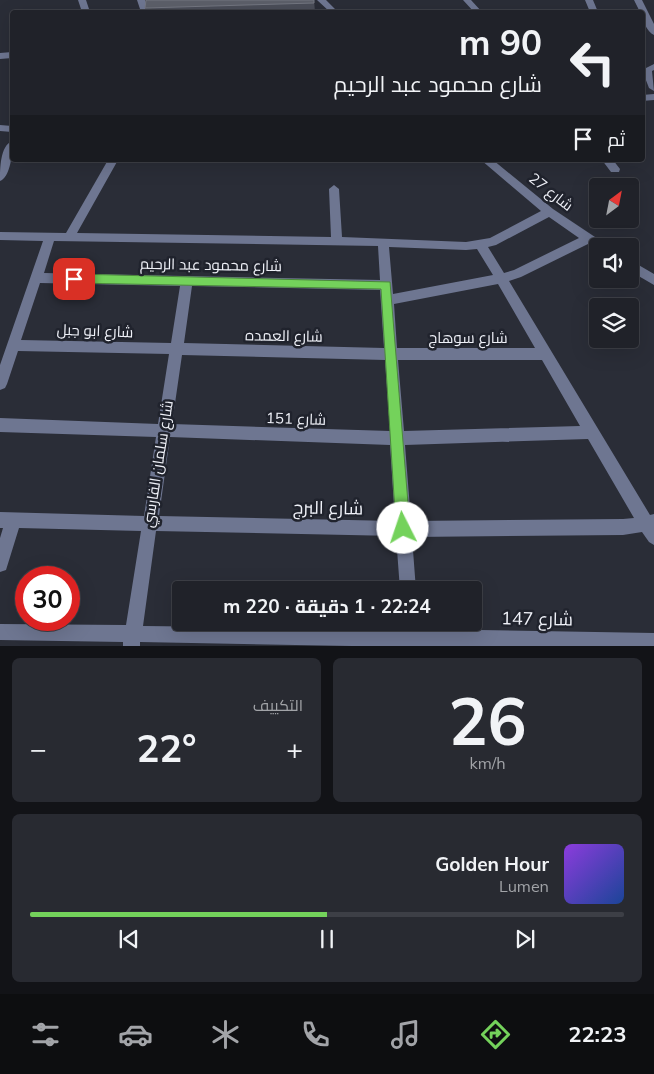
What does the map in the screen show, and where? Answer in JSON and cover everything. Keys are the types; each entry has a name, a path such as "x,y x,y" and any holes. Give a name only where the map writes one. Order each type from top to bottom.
{"street":[{"path":"321,0 332,10"},
{"path":"468,0 476,10"},
{"path":"645,14 654,32"},
{"path":"654,67 647,70 654,88"},
{"path":"0,178 10,150"},
{"path":"69,237 112,162"},
{"name":"شارع 27","path":"488,162 549,212 588,239"},
{"path":"609,162 615,169"},
{"path":"334,189 337,241"},
{"path":"0,236 337,241 466,246 481,245 502,238 549,212"},
{"path":"0,384 50,236"},
{"path":"387,300 517,274 588,239"},
{"path":"383,242 407,581"},
{"path":"481,245 651,527"},
{"path":"639,271 654,280"},
{"name":"شارع محمود عبد الرحيم","path":"36,278 386,285"},
{"name":"شارع سلمان الفارسي","path":"131,641 187,281"},
{"name":"شارع ابو جبل","path":"13,345 176,350"},
{"name":"شارع العمده","path":"176,350 391,354"},
{"name":"شارع سوهاج","path":"391,354 545,354"},
{"name":"شارع 151","path":"0,425 397,438 592,432"},
{"path":"0,564 7,521"},
{"name":"شارع البرج","path":"7,521 149,522 403,528 651,527"},
{"name":"شارع 147","path":"0,632 131,641 311,641 411,635 654,641"}],"building":[{"path":"146,0 314,0 314,3 145,8"}],"route":[{"path":"74,279 386,285 403,528"}]}
